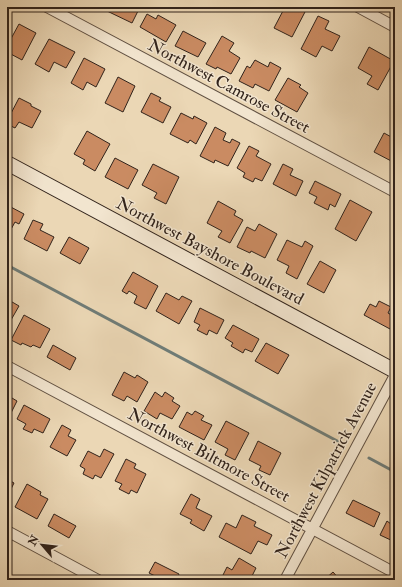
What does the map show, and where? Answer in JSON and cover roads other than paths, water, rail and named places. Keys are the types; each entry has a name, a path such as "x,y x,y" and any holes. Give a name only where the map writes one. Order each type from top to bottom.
{"main road":[{"name":"Northwest Bayshore Boulevard","path":"7,163 395,371"}],"street":[{"name":"Northwest Camrose Street","path":"47,7 395,192"},
{"path":"358,7 395,27"},
{"name":"Northwest Biltmore Street","path":"7,366 395,573"},
{"name":"Northwest Kilpatrick Avenue","path":"285,580 395,375"},
{"path":"7,531 98,580"}],"waterway":[{"path":"7,265 341,443"},
{"path":"369,458 395,472"}]}
